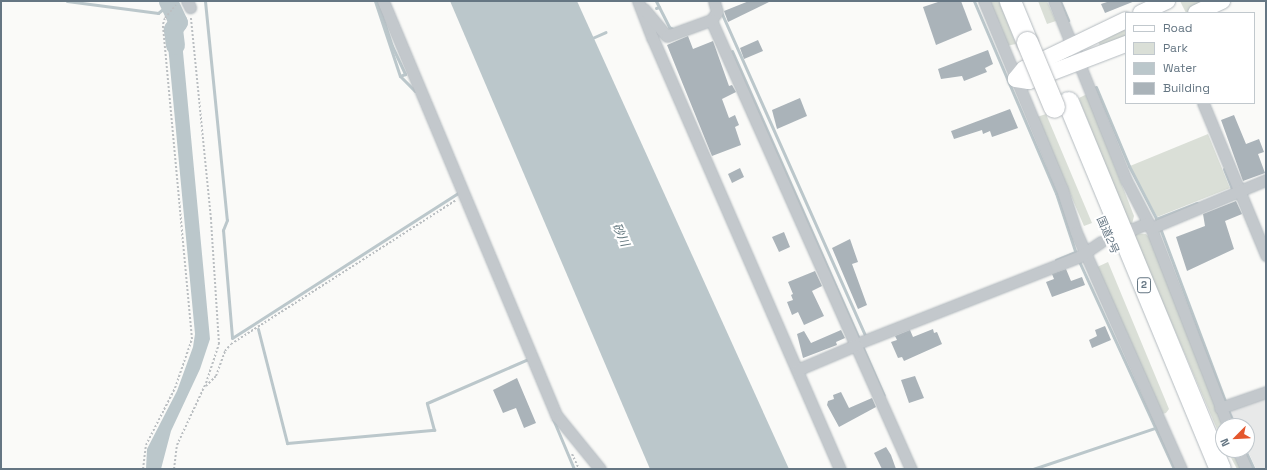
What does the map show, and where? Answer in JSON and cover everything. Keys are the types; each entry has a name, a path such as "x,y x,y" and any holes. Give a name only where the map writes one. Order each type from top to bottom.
{"highway":[{"name":"国道2号","path":"1010,1 1034,39 1220,469"},
{"name":"国道2号","path":"1026,1 1034,39"},
{"name":"国道2号","path":"1061,104 1205,469"}],"main road":[{"path":"1198,12 1222,1"},
{"path":"1144,12 1164,5"},
{"path":"1125,20 1024,69 1016,79 1028,81 1125,44"}],"street":[{"path":"383,1 557,416 600,469"},
{"path":"639,3 667,36 712,20 717,12 714,1"},
{"path":"984,1 1016,79 1080,255 1181,469"},
{"path":"1054,1 1126,180 1150,226 1224,418"},
{"path":"639,3 652,37 840,469"},
{"path":"712,20 858,344 911,469"},
{"path":"1086,79 1092,64 1110,50"},
{"path":"1203,104 1266,255"},
{"path":"1130,230 1150,226 1266,180"},
{"path":"797,370 1080,255 1101,242"},
{"path":"1220,408 1266,392"},
{"path":"1241,458 1246,469"}],"path":[{"path":"174,469 177,445 204,387 219,344 219,319 199,88 188,4"},
{"path":"144,469 146,446 174,388 192,339 163,24 170,12 176,6"},
{"path":"204,387 216,376 225,351 231,344 458,199"}],"shaded area":[{"path":"1266,396 1266,469 1256,469 1251,458 1255,458 1255,418 1233,418 1229,409"}],"green space":[{"path":"989,1 999,1 1016,44 1006,46"},
{"path":"1038,1 1047,1 1056,21 1047,24"},
{"path":"1180,1 1212,1 1188,12 1186,12"},
{"path":"1125,25 1125,37 1101,48 1097,39"},
{"path":"1087,94 1134,216 1131,228 1079,98"},
{"path":"1046,114 1092,223 1084,226 1037,117"},
{"path":"1208,134 1230,188 1157,217 1130,166"},
{"path":"1133,233 1146,234 1150,238 1220,418 1215,418 1215,424"},
{"path":"1108,262 1169,409 1166,413 1162,414 1095,268"},
{"path":"1231,458 1237,458 1242,469 1237,469"}],"water":[{"name":"砂川","path":"450,1 577,1 789,469 650,469"},
{"path":"180,20 210,339 200,369 171,431 161,469 146,469 147,449 177,391 193,347 195,334 166,24"}],"building":[{"path":"749,1 771,1 728,22 724,11"},
{"path":"941,1 961,1 972,30 936,45 923,7"},
{"path":"1110,1 1135,1 1105,13 1101,4"},
{"path":"688,36 693,49 713,41 729,86 732,85 736,92 722,99 729,118 735,115 739,125 735,127 741,145 712,156 667,45"},
{"path":"758,40 763,51 744,59 740,48"},
{"path":"988,50 993,64 985,68 987,72 964,81 962,76 941,79 938,69"},
{"path":"800,98 807,116 777,129 772,110"},
{"path":"1010,109 1018,128 992,137 990,131 983,134 982,130 954,139 951,131"},
{"path":"1234,115 1246,144 1259,139 1264,152 1258,154 1265,173 1243,181 1221,120"},
{"path":"740,168 744,177 732,183 728,174"},
{"path":"1236,201 1242,214 1225,221 1234,249 1187,271 1176,237 1205,226 1203,214"},
{"path":"784,232 790,247 779,252 772,237"},
{"path":"850,239 858,262 852,264 867,305 858,309 832,248"},
{"path":"1066,269 1071,281 1082,277 1085,285 1052,297 1046,282 1054,279 1052,274"},
{"path":"815,271 822,286 812,291 824,316 804,325 798,312 792,315 787,302 793,300 791,295 793,294 788,282"},
{"path":"1105,326 1111,340 1092,348 1089,340 1097,336 1095,330"},
{"path":"933,329 934,333 937,332 942,344 904,361 902,357 898,358 891,342 897,340 895,336 910,330 913,337"},
{"path":"841,330 845,338 836,342 837,345 803,358 797,334 804,331 811,343"},
{"path":"915,376 924,398 909,403 901,380"},
{"path":"517,378 536,423 524,428 516,408 503,413 493,390"},
{"path":"841,392 849,408 872,398 876,407 839,427 827,405 828,401 834,399 833,395"},
{"path":"886,447 891,455 896,469 882,469 874,453"}],"waterway":[{"path":"67,1 158,13 169,4"},
{"path":"168,1 178,22 173,29 175,45"},
{"path":"205,1 227,220 223,230 232,338 458,193"},
{"path":"375,1 400,76 415,91"},
{"path":"377,1 392,46 405,74 400,76"},
{"path":"656,1 659,7"},
{"path":"974,1 1056,193 1076,254"},
{"path":"1060,1 1068,20"},
{"path":"656,8 659,7 669,27 675,30"},
{"path":"722,14 866,337"},
{"path":"590,39 606,32"},
{"path":"732,51 884,395"},
{"path":"1096,87 1129,166 1157,220"},
{"path":"1224,169 1232,189"},
{"path":"1156,219 1197,203"},
{"path":"1160,228 1226,404"},
{"path":"1056,260 1075,252"},
{"path":"1078,259 1174,469"},
{"path":"258,329 287,443 434,430 427,403 528,359"},
{"path":"1228,410 1232,418"},
{"path":"553,419 574,469"},
{"path":"1033,469 1158,427"},
{"path":"1249,458 1254,469"}],"tunnel":[{"path":"1101,242 1126,232"}]}
